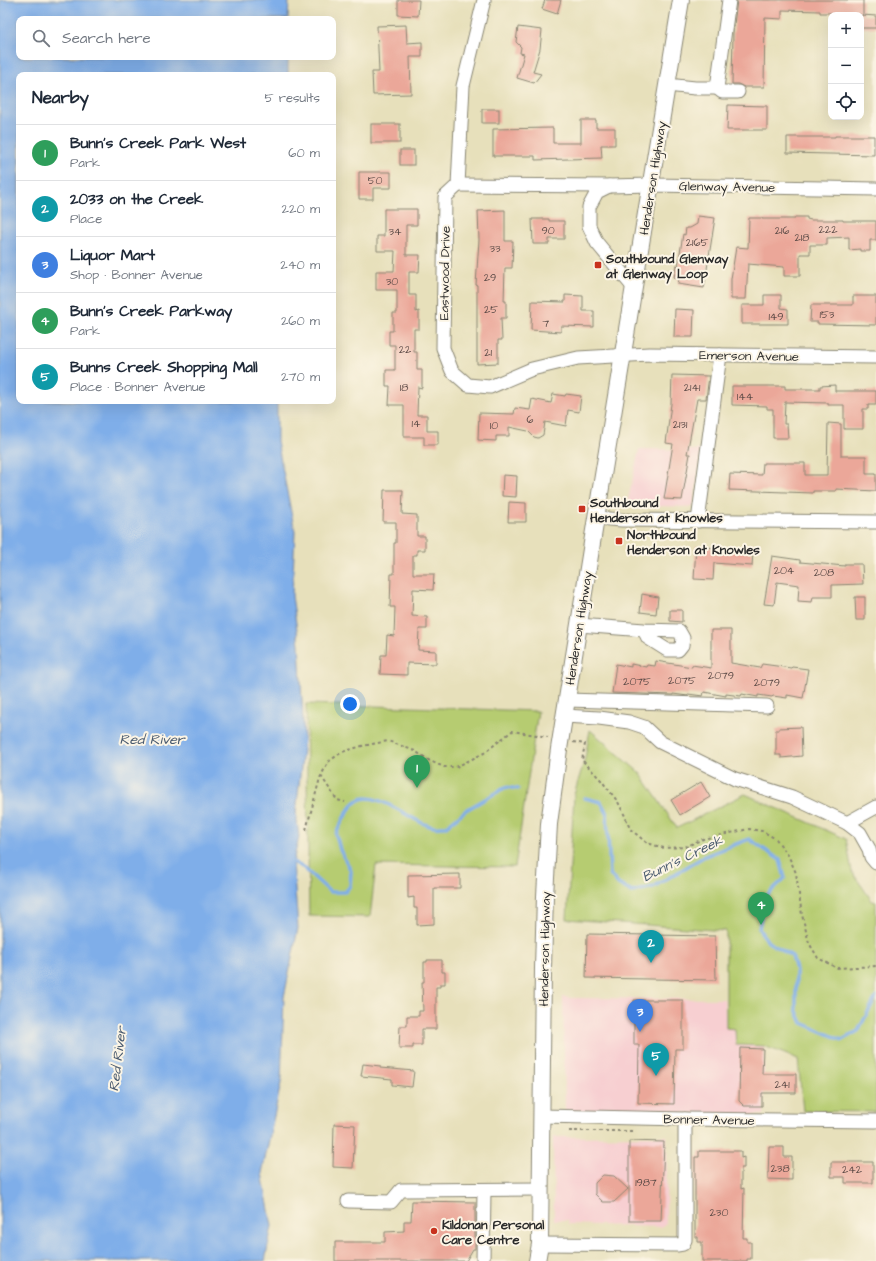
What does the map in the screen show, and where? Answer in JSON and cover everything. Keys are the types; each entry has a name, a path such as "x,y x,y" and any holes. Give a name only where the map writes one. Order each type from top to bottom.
{"main road":[{"name":"Henderson Highway","path":"537,1261 540,1244 543,968 549,824 560,740 652,185 681,0"}],"street":[{"path":"458,184 463,86 484,0"},
{"path":"717,88 729,0"},
{"path":"668,85 695,88 717,88 722,92 738,92"},
{"name":"Glenway Avenue","path":"458,184 609,186 652,185 876,189"},
{"name":"Eastwood Drive","path":"458,184 445,197 443,348 452,371 468,385 490,387 532,369 578,358 623,356"},
{"path":"609,186 597,192 589,207 589,226 597,242 634,288"},
{"name":"Emerson Avenue","path":"623,356 649,354 876,357"},
{"path":"698,521 720,355"},
{"path":"596,518 622,520 876,522"},
{"path":"579,625 644,630"},
{"path":"567,700 767,706"},
{"path":"564,716 629,722 644,727 660,742 735,778 792,797 847,823 860,833 876,863"},
{"path":"847,823 876,807"},
{"name":"Bonner Avenue","path":"541,1116 876,1121"},
{"path":"540,1244 683,1244 685,1240 685,1119"},
{"path":"348,1201 391,1202 401,1190 540,1189"},
{"path":"483,1261 484,1190"}],"path":[{"path":"306,830 321,776 328,762 342,752 388,741 415,751 430,761 444,767 456,767 484,753 512,731 585,744 582,760 601,780 618,802 630,829 647,843 664,848 685,847 703,840 749,829 762,831 776,839 788,855 796,873 802,915 809,943 818,958 837,968 876,966"},
{"path":"321,776 337,800 345,802"},
{"path":"569,1132 639,1132"}],"shaded area":[{"path":"639,449 702,450 693,507 627,505"},
{"path":"563,997 724,999 726,1028 736,1028 736,1045 764,1046 764,1115 565,1111"},
{"path":"667,1136 666,1223 661,1227 568,1224 568,1220 554,1220 553,1137"}],"green space":[{"path":"306,704 538,711 515,867 376,865 370,917 309,916"},
{"path":"590,730 640,773 677,828 745,794 846,839 852,872 872,901 876,902 876,1112 803,1111 798,1059 764,1046 736,1045 735,1029 726,1028 726,931 567,919 574,795 585,758"}],"water":[{"name":"Red River","path":"0,0 289,0 288,16 16,16 16,60 288,60 288,72 16,72 16,404 277,404 277,441 295,532 292,596 299,644 304,740 296,813 299,837 293,862 298,928 284,997 281,1083 262,1173 272,1226 265,1261 0,1261"}],"building":[{"path":"398,0 419,0 418,16 398,15"},
{"path":"545,0 561,0 557,14 542,9"},
{"path":"737,0 863,0 863,12 820,13 820,11 782,10 782,19 765,18 764,87 744,87 738,84 732,84 733,33"},
{"path":"864,15 876,16 876,28 864,28"},
{"path":"406,25 407,43 422,42 422,57 410,57 411,94 373,95 372,72 379,72 377,26"},
{"path":"518,27 542,30 540,49 533,72 541,74 534,83 517,78 524,54 520,53 521,47 516,42"},
{"path":"728,105 767,106 767,130 727,130"},
{"path":"482,109 499,109 499,123 482,123"},
{"path":"581,120 596,120 596,128 615,128 615,145 601,145 602,158 535,160 535,156 493,156 493,129 553,128 553,143 581,143"},
{"path":"371,124 400,124 400,143 371,143"},
{"path":"874,136 874,155 787,153 787,137"},
{"path":"400,150 414,150 414,165 400,165"},
{"path":"359,172 391,172 391,188 373,188 373,199 359,199"},
{"path":"384,209 417,209 417,225 406,225 406,255 420,255 419,272 409,272 409,295 416,295 416,312 419,311 419,329 414,329 414,352 417,352 417,370 422,370 422,388 418,387 417,415 427,415 427,431 438,431 438,445 424,445 424,437 404,437 404,405 389,405 390,386 386,386 386,370 395,370 395,345 389,345 389,331 393,331 393,313 397,313 397,290 376,290 376,271 394,271 395,251 377,251 377,236 384,236"},
{"path":"505,210 505,241 513,241 512,268 505,268 504,301 506,301 506,318 501,318 502,340 498,340 498,363 477,364 476,285 479,240 478,211"},
{"path":"698,216 715,218 704,288 678,284 679,278 674,278 676,265 678,266 683,234 685,235 686,228 690,228 697,224"},
{"path":"795,217 807,217 807,219 811,220 876,221 876,240 870,240 870,251 860,251 860,249 849,250 849,237 827,238 827,245 810,245 810,254 800,254 800,276 784,276 784,267 748,264 746,299 731,299 731,279 736,247 748,248 749,218 795,219"},
{"path":"532,219 564,221 564,239 549,239 549,244 533,244"},
{"path":"565,295 583,296 583,311 594,311 594,327 561,326 561,332 531,330 532,301 565,302"},
{"path":"764,295 781,295 781,308 788,309 788,324 742,324 742,305 764,305"},
{"path":"853,296 876,296 876,325 818,324 818,322 810,322 811,305 853,305"},
{"path":"675,309 694,310 693,337 674,337"},
{"path":"672,375 709,376 706,399 697,399 687,454 690,454 682,500 664,499 673,444 666,443 671,404"},
{"path":"835,385 835,391 876,391 876,405 868,405 868,409 863,409 863,429 844,429 844,405 785,402 784,424 787,424 788,438 773,438 773,409 767,409 767,406 732,405 732,386 785,386 785,389 820,389 820,386"},
{"path":"553,394 581,396 579,412 568,410 566,426 545,422 543,435 538,438 534,437 528,431 509,427 509,436 496,436 496,441 478,440 479,413 514,414 515,408 530,410 532,399 551,403"},
{"path":"828,423 841,424 841,456 866,456 866,474 876,474 876,491 836,489 836,491 813,491 813,493 729,490 730,474 762,475 763,463 805,463 805,475 827,475"},
{"path":"503,475 517,476 516,497 502,496"},
{"path":"384,490 403,490 402,514 417,515 417,536 425,536 425,550 417,550 417,555 413,555 413,574 434,574 433,590 413,589 412,616 427,617 427,629 419,629 418,650 436,651 436,664 407,663 407,675 380,674 381,655 386,655 387,635 394,636 395,607 390,607 391,574 394,574 396,522 383,522"},
{"path":"509,502 526,503 526,522 508,522"},
{"path":"696,546 753,552 752,566 714,563 713,580 694,579"},
{"path":"772,556 800,560 800,562 845,566 845,564 862,564 863,584 832,585 832,597 813,597 812,602 798,601 799,585 777,582 774,605 764,604"},
{"path":"642,594 658,597 656,614 640,612"},
{"path":"855,597 865,597 865,620 856,620"},
{"path":"670,610 682,610 682,622 670,621"},
{"path":"711,630 731,630 731,663 760,668 762,664 808,669 803,698 787,695 787,698 758,695 758,697 742,694 741,696 726,694 726,696 704,692 703,696 688,694 688,696 673,694 612,693 616,664 631,667 631,664 646,667 647,665 655,666 656,661 692,667 692,665 711,668"},
{"path":"801,727 802,756 781,758 781,755 776,755 776,730 779,730 779,728"},
{"path":"701,782 710,797 680,815 671,800"},
{"path":"460,874 460,888 434,888 434,924 417,925 417,908 414,908 414,897 408,898 408,875"},
{"path":"587,934 715,936 716,980 586,978"},
{"path":"427,960 442,960 442,972 445,972 445,984 440,984 440,987 436,987 436,1029 422,1029 422,1045 413,1045 413,1048 399,1048 400,1026 407,1026 407,1016 419,1016 419,1011 423,1011 422,982 424,982 424,962 427,962"},
{"path":"634,1000 683,1000 683,1049 675,1049 674,1104 638,1103 639,1045 634,1045"},
{"path":"740,1048 763,1049 762,1074 796,1074 796,1093 762,1093 762,1106 744,1106 739,1101"},
{"path":"363,1064 380,1066 380,1068 414,1071 412,1087 392,1085 392,1079 361,1076"},
{"path":"334,1124 355,1125 353,1168 333,1167"},
{"path":"629,1141 664,1142 661,1221 629,1221"},
{"path":"769,1147 784,1147 784,1157 792,1157 792,1180 768,1179"},
{"path":"699,1151 741,1151 741,1158 744,1157 744,1168 741,1168 741,1189 744,1188 743,1238 747,1238 747,1242 751,1242 751,1259 747,1259 747,1261 702,1261 702,1242 698,1242 698,1237 695,1237 695,1157 699,1157"},
{"path":"831,1162 873,1162 873,1183 845,1183 845,1177 831,1177"},
{"path":"603,1175 614,1176 628,1189 614,1202 603,1202 595,1194 595,1183"},
{"name":"Kildonan Personal Care Centre","path":"412,1201 475,1202 475,1249 473,1249 466,1261 335,1261 335,1242 385,1242 385,1232 404,1231 404,1221 411,1221"}],"waterway":[{"name":"Bunn's Creek","path":"293,862 304,868 330,892 345,892 350,886 351,871 340,850 336,834 347,812 357,801 365,798 373,799 394,807 422,823 433,827 445,827 466,810 506,787 518,789"},
{"name":"Bunn's Creek","path":"585,798 601,802 607,813 610,874 618,884 632,892 653,887 705,856 749,839 780,860 785,878 764,898 759,929 768,942 792,956 796,970 796,1009 802,1023 842,1040 858,1031 876,997"}],"place":[{"name":"Southbound Glenway at Glenway Loop","path":"598,265"},
{"name":"Southbound Henderson at Knowles","path":"582,509"},
{"name":"Northbound Henderson at Knowles","path":"619,541"},
{"name":"Bunn's Creek Park West","path":"417,788"},
{"name":"Bunn's Creek Parkway","path":"761,925"},
{"name":"2033 on the Creek","path":"651,963"},
{"name":"Liquor Mart","path":"640,1032"},
{"name":"Bunns Creek Shopping Mall","path":"656,1076"},
{"name":"Kildonan Personal Care Centre","path":"434,1231"}]}
